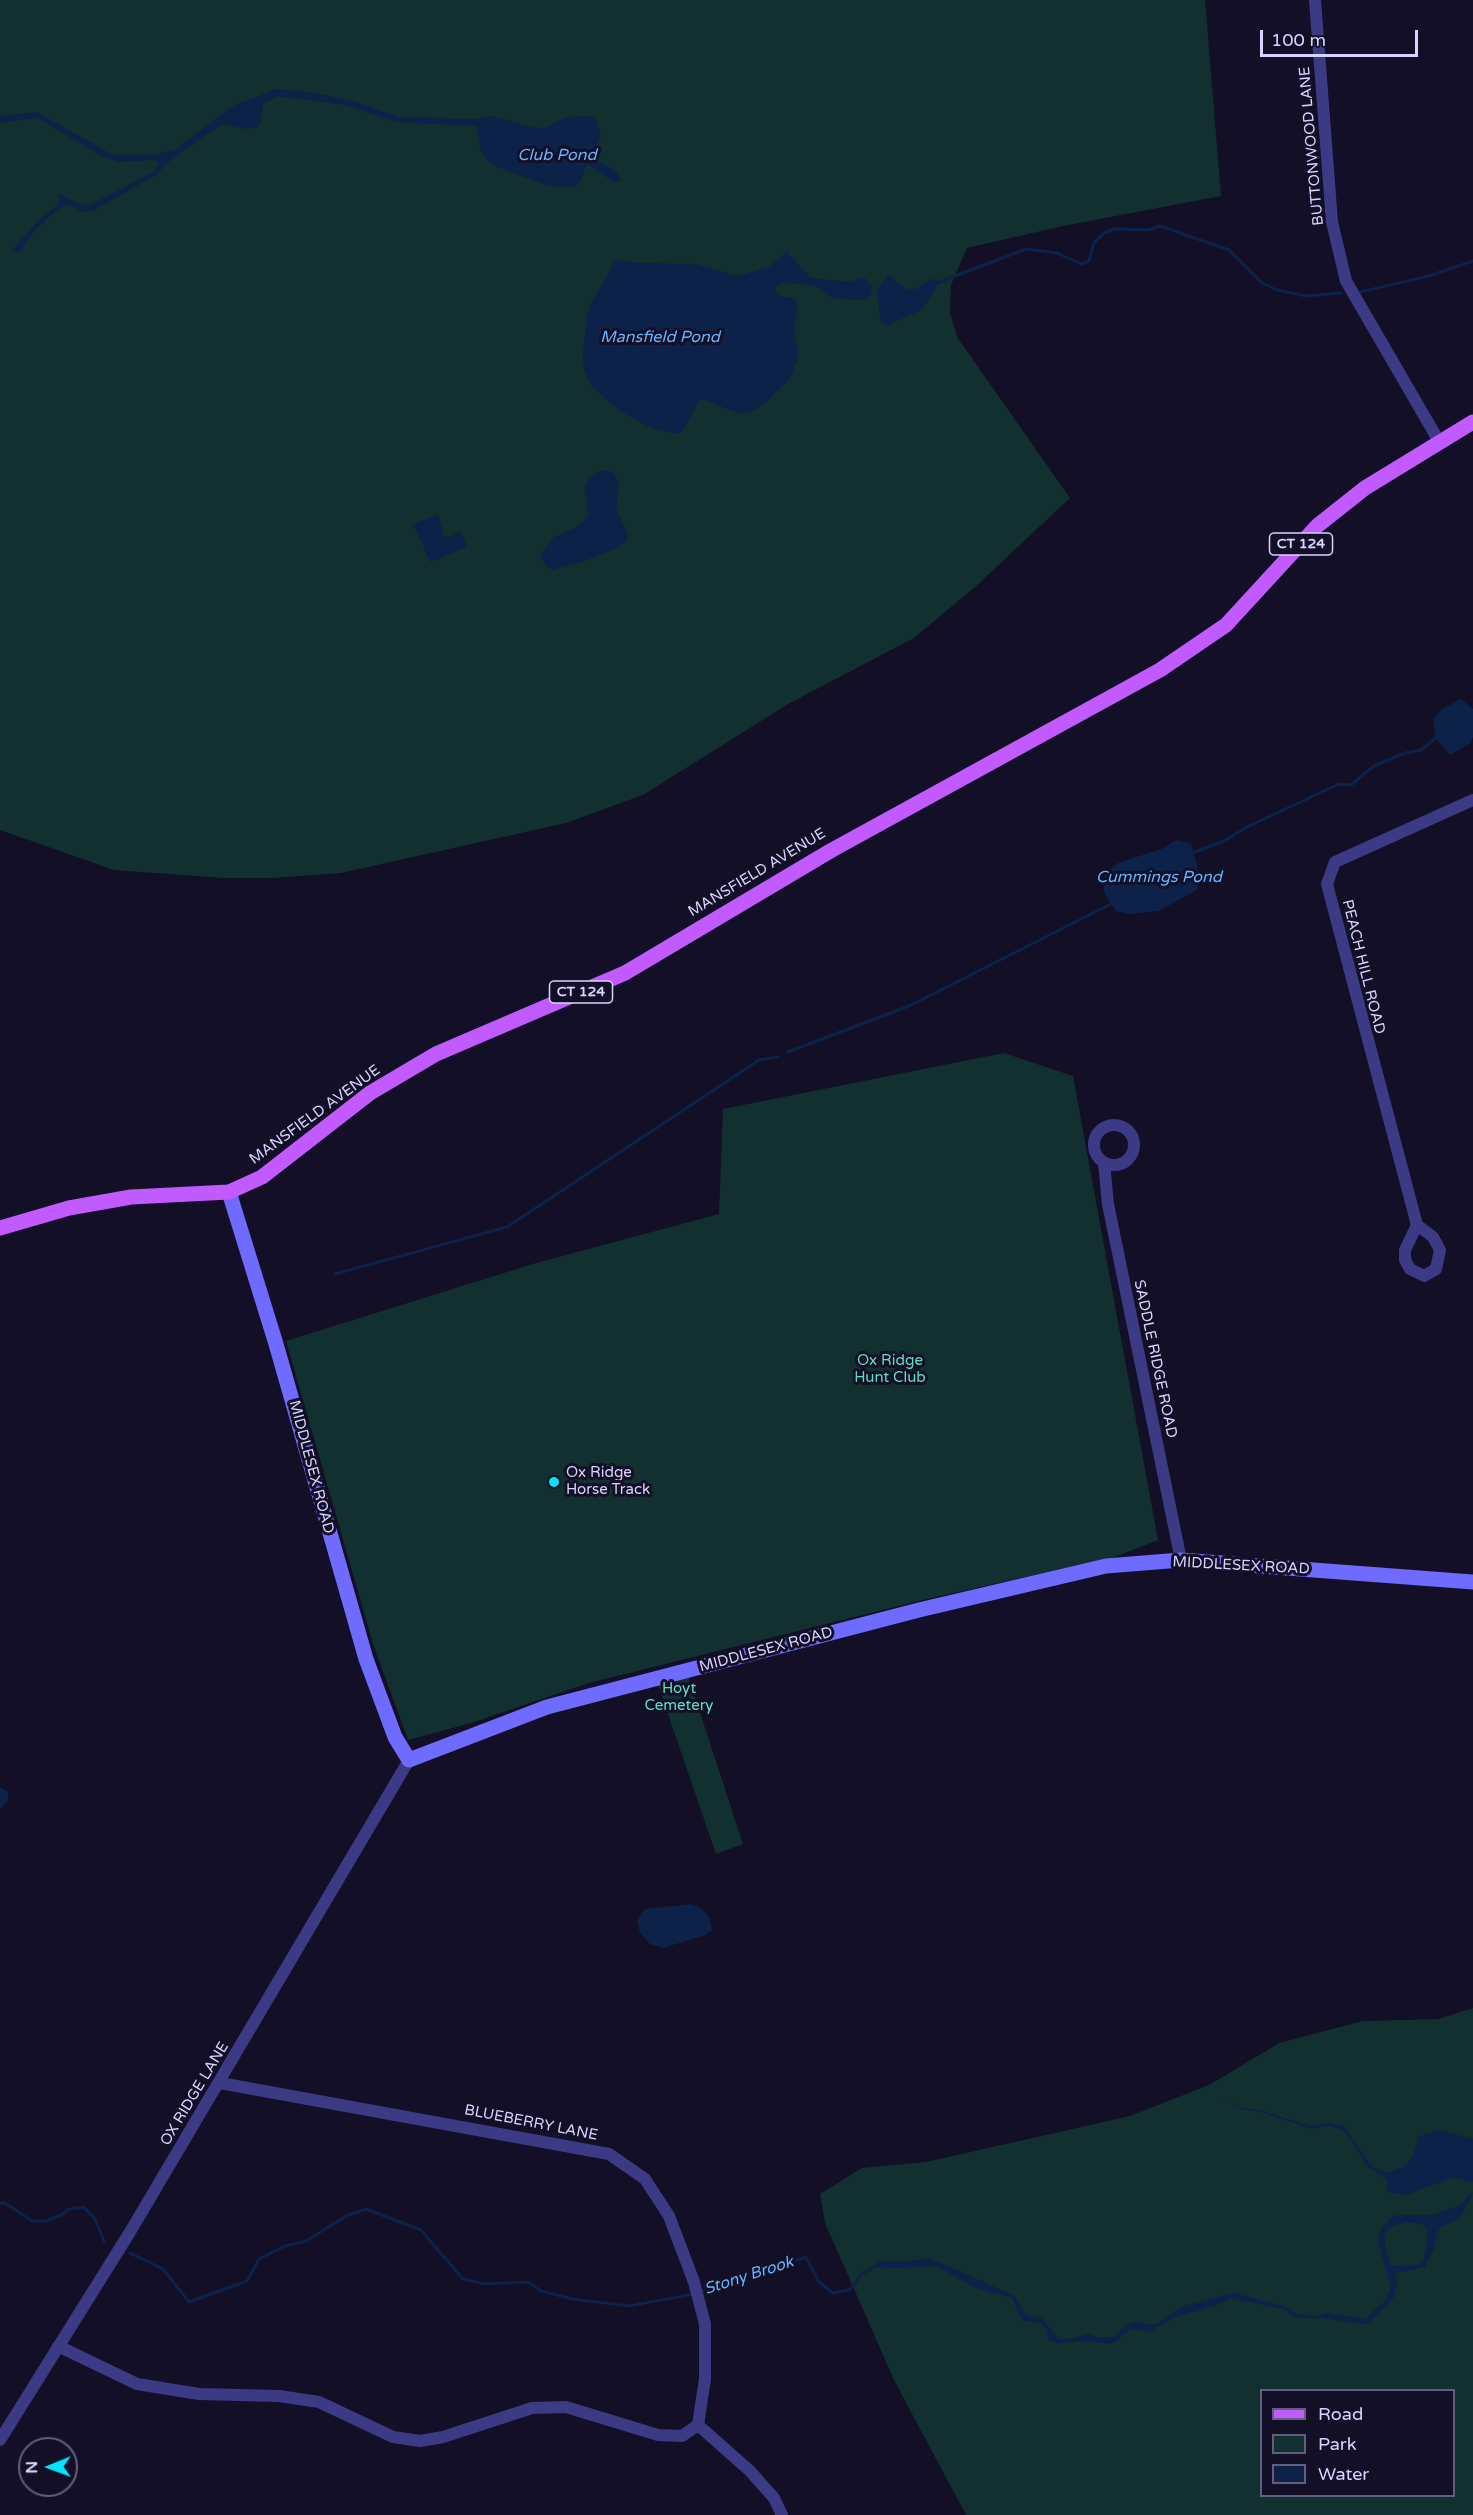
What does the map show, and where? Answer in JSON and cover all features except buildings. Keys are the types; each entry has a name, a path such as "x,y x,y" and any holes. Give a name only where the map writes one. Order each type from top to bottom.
{"main road":[{"name":"MANSFIELD AVENUE","path":"0,1228 69,1208 131,1197 229,1192 262,1177 370,1093 431,1057 625,972 832,850 1160,670 1226,625 1325,520 1365,488 1473,422"},
{"name":"MIDDLESEX ROAD","path":"229,1192 276,1344 366,1659 394,1737 409,1760 547,1707 919,1610 1106,1566 1181,1560 1473,1582"}],"street":[{"name":"BUTTONWOOD LANE","path":"1315,0 1332,222 1346,280 1440,443"},
{"name":"PEACH HILL ROAD","path":"1417,1225 1327,884 1335,862 1473,800"},
{"name":"SADDLE RIDGE ROAD","path":"1104,1163 1108,1204 1181,1560"},
{"name":"OX RIDGE LANE","path":"0,2440 220,2083 409,1760"},
{"name":"BLUEBERRY LANE","path":"220,2083 609,2154 645,2179 669,2216 695,2284 705,2324 705,2379 698,2425"},
{"path":"58,2346 137,2385 199,2394 279,2396 319,2402 393,2436 420,2441 443,2437 532,2408 566,2406 658,2435 681,2436 698,2425 750,2471 774,2498 782,2515"}],"green space":[{"path":"0,0 1205,0 1221,196 1063,226 967,248 951,285 950,312 957,337 1070,498 974,588 914,638 788,704 643,795 566,823 341,873 272,878 224,878 114,870 0,830"},
{"name":"Ox Ridge Hunt Club","path":"1004,1053 1073,1076 1158,1540 1115,1557 927,1599 589,1683 471,1723 408,1740 373,1644 286,1341 536,1263 719,1214 723,1109"},
{"name":"Hoyt Cemetery","path":"688,1676 743,1844 716,1854 658,1685"},
{"path":"1473,2008 1473,2515 966,2515 894,2380 825,2223 820,2194 862,2168 926,2162 1130,2116 1209,2085 1279,2043 1363,2021 1439,2019"}],"water":[{"name":"Club Pond","path":"276,89 311,92 353,101 398,117 477,119 491,116 535,128 547,127 566,117 588,116 597,120 601,137 591,158 616,171 621,181 615,183 587,164 580,182 573,187 548,186 492,165 481,152 476,126 396,122 345,105 278,96 263,104 261,122 257,127 245,129 226,124 219,126 172,159 156,175 94,210 83,212 67,204 55,211 34,232 19,253 11,251 38,221 59,203 57,193 81,205 91,204 152,173 159,163 154,160 119,162 101,156 38,118 0,123 0,116 37,112 113,155 153,155 174,150 233,106"},
{"name":"Mansfield Pond","path":"787,252 811,278 853,282 859,278 865,278 872,286 871,295 865,300 850,300 831,297 814,285 783,283 775,287 777,295 795,299 798,304 794,332 799,354 790,379 763,405 748,413 738,413 705,400 699,401 683,431 676,434 651,428 616,408 590,384 582,363 587,316 590,305 607,277 614,260 637,263 695,264 737,276 767,268"},
{"path":"888,274 907,290 916,289 932,278 937,287 922,310 887,325 881,324 877,291"},
{"path":"600,471 612,472 619,481 616,509 628,534 627,541 611,551 552,570 547,567 540,556 554,537 575,528 589,516 584,488 589,478"},
{"path":"438,514 445,538 461,532 467,547 430,562 416,529 413,529 412,525"},
{"path":"1461,699 1473,709 1473,737 1470,743 1450,755 1436,739 1433,719 1442,709"},
{"name":"Cummings Pond","path":"1176,840 1191,843 1201,879 1197,890 1159,911 1130,914 1116,911 1105,894 1102,879 1110,869 1118,863 1164,848"},
{"path":"0,1787 8,1792 8,1800 0,1810"},
{"path":"691,1904 698,1906 709,1916 712,1930 706,1935 663,1948 650,1944 640,1933 637,1920 645,1909"},
{"path":"1220,2098 1243,2108 1260,2110 1310,2126 1328,2123 1344,2126 1372,2167 1387,2173 1405,2166 1412,2158 1419,2136 1439,2130 1473,2139 1473,2182 1454,2177 1406,2195 1388,2192 1386,2178 1367,2167 1351,2139 1342,2130 1329,2125 1313,2129 1260,2112 1242,2109"},
{"path":"1473,2193 1460,2218 1441,2227 1437,2232 1434,2249 1425,2267 1396,2273 1397,2285 1394,2297 1371,2321 1364,2324 1321,2318 1295,2318 1284,2309 1230,2298 1222,2303 1174,2318 1149,2332 1132,2328 1109,2344 1090,2341 1057,2343 1049,2340 1046,2328 1041,2323 1022,2320 1012,2298 974,2287 936,2266 878,2267 876,2261 901,2262 928,2258 955,2269 1015,2296 1026,2315 1042,2318 1059,2339 1114,2337 1125,2325 1156,2324 1183,2306 1234,2293 1287,2307 1297,2314 1319,2316 1325,2313 1365,2319 1385,2301 1391,2287 1378,2241 1381,2228 1397,2215 1432,2215 1461,2205 1467,2196","holes":["1407,2222 1422,2224 1428,2230 1424,2259 1417,2265 1391,2266 1385,2247 1385,2234 1392,2226"]}],"waterway":[{"path":"934,284 1026,249 1057,253 1081,264 1089,261 1094,243 1104,233 1115,229 1149,230 1160,226 1229,250 1262,283 1277,290 1306,296 1341,293"},
{"path":"1360,292 1429,276 1473,261"},
{"path":"1192,853 1224,841 1247,827 1339,784 1351,785 1374,766 1405,753 1421,750 1439,735"},
{"path":"788,1052 909,1006 1113,903"},
{"path":"335,1274 507,1227 759,1060 778,1057"},
{"name":"Stony Brook","path":"0,2203 5,2203 32,2221 46,2221 69,2209 84,2207 95,2219 104,2241"},
{"name":"Stony Brook","path":"130,2253 163,2269 189,2302 247,2281 259,2259 285,2246 306,2241 348,2215 366,2209 421,2230 463,2279 484,2284 528,2282 541,2291 573,2299 629,2306 694,2294"},
{"name":"Stony Brook","path":"700,2292 806,2257 819,2282 833,2293 850,2290 862,2274 879,2264"},
{"name":"Stony Brook","path":"1130,2325 1137,2323 1147,2326"},
{"name":"Stony Brook","path":"1075,2339 1089,2335 1100,2340"}],"place":[{"name":"Ox Ridge Horse Track","path":"554,1482"}]}
